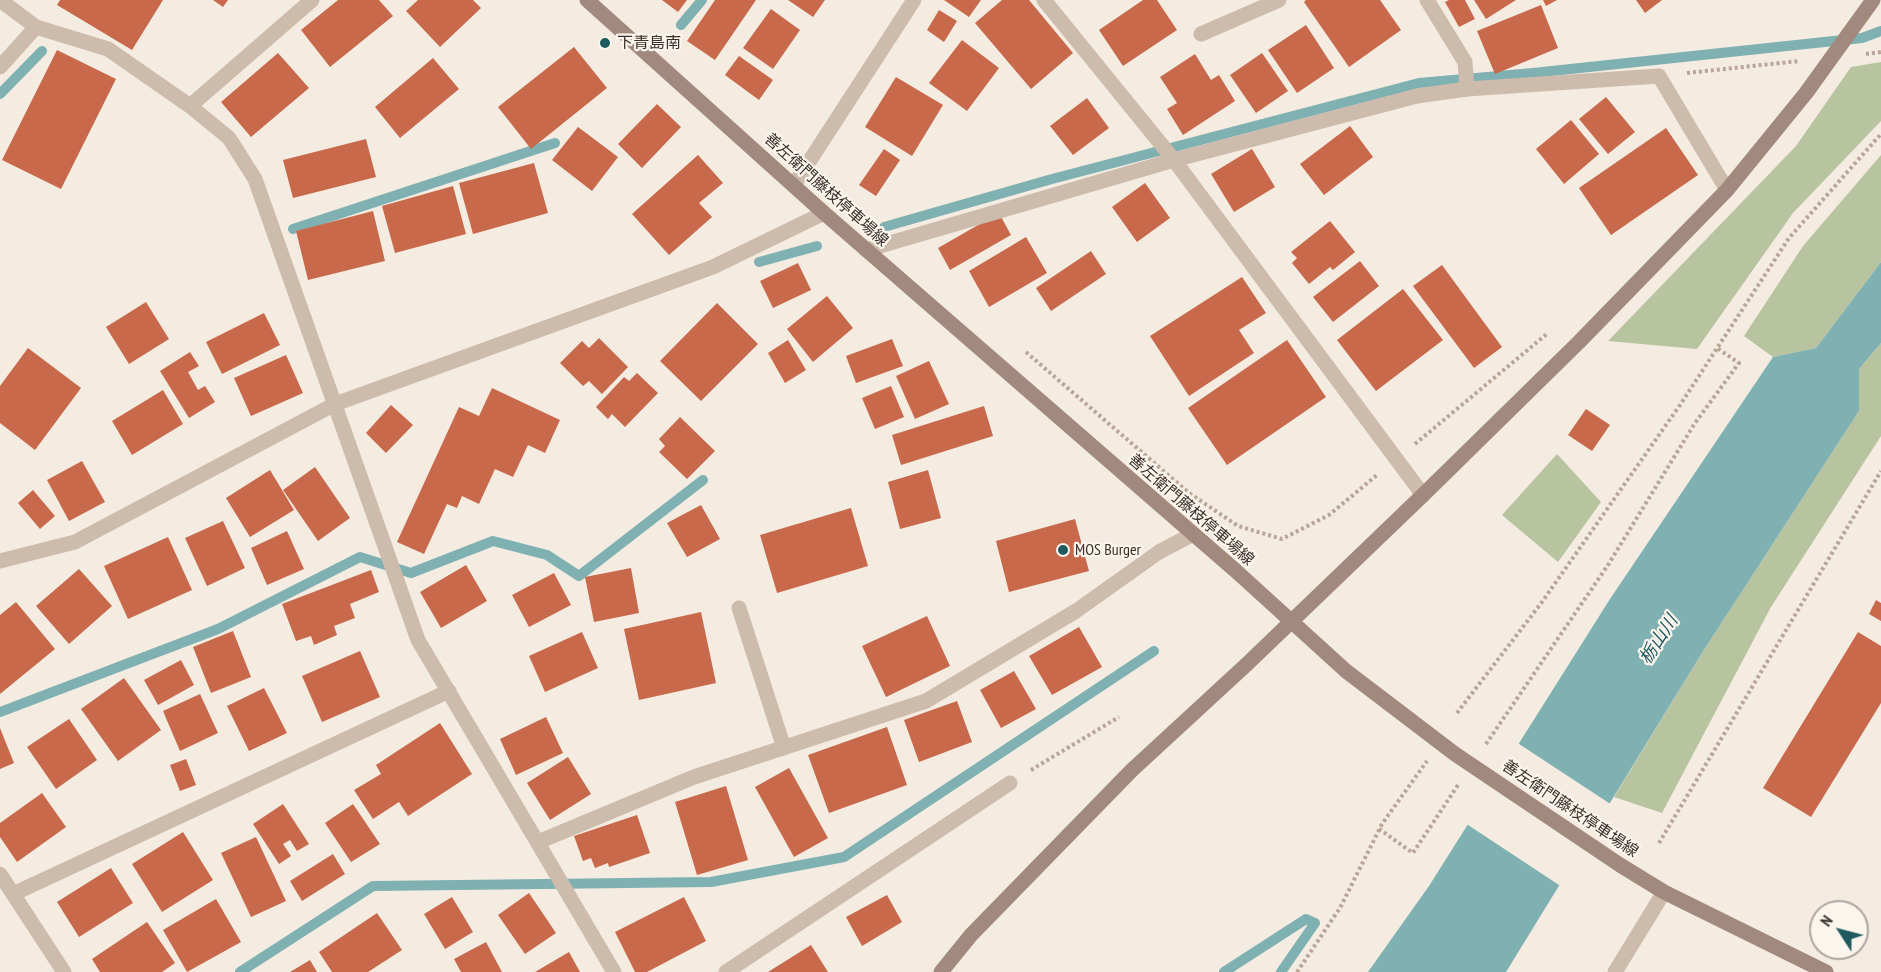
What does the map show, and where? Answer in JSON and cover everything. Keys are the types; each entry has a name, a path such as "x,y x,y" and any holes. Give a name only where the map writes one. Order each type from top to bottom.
{"main road":[{"name":"善左衛門藤枝停車場線","path":"587,0 824,213 1193,534 1346,671 1455,754 1620,865 1664,892 1826,972"},
{"path":"941,972 971,935 1132,770 1423,495 1579,342 1727,190 1823,71 1873,0"}],"street":[{"path":"0,0 36,27 108,49 190,106 229,138 255,179 418,640 614,972"},
{"path":"190,106 312,0"},
{"path":"794,185 914,0"},
{"path":"1044,0 1174,160 1423,495"},
{"path":"1201,34 1279,0"},
{"path":"1427,0 1465,62 1467,89"},
{"path":"0,67 36,27"},
{"path":"866,250 1174,160 1417,96 1467,89 1659,76 1727,190"},
{"path":"0,561 75,542 334,404 713,267 824,213"},
{"path":"538,842 694,777 927,701 1076,611 1159,552 1193,534"},
{"path":"739,608 784,748"},
{"path":"13,894 449,691"},
{"path":"726,972 1010,783"},
{"path":"0,874 64,972"},
{"path":"1615,972 1664,892"}],"path":[{"path":"1857,55 1881,52"},
{"path":"1659,76 1810,60"},
{"path":"1457,713 1542,602 1680,405 1789,238 1881,134"},
{"path":"1412,447 1549,333"},
{"path":"1480,753 1608,565 1695,423 1739,363 1717,347"},
{"path":"1022,348 1189,493 1238,525 1282,540 1329,515 1384,470"},
{"path":"1659,843 1881,471"},
{"path":"1010,783 1119,717"},
{"path":"1297,972 1340,908 1379,828 1440,743"},
{"path":"1379,828 1413,853 1460,783"}],"green space":[{"path":"1881,62 1881,121 1793,213 1697,349 1608,341 1796,146 1851,67"},
{"path":"1881,155 1881,262 1816,348 1773,357 1744,336 1803,246"},
{"path":"1881,343 1881,436 1771,607 1662,813 1614,797 1702,653 1859,411 1859,369"},
{"path":"1557,454 1601,502 1558,562 1502,515"}],"water":[{"name":"栃山川","path":"1881,262 1881,343 1859,369 1859,411 1702,653 1506,972 1368,972 1429,886 1610,599 1773,357 1816,348"}],"pier":[{"path":"1516,742 1612,805 1562,887 1465,823"}],"building":[{"path":"60,0 163,0 132,50 57,5"},
{"path":"213,0 228,0 223,7"},
{"path":"338,0 379,0 393,16 330,67 301,30"},
{"path":"418,0 473,0 481,8 440,47 406,11"},
{"path":"662,0 687,0 678,12"},
{"path":"715,0 756,0 715,60 687,41"},
{"path":"788,0 825,0 813,17"},
{"path":"944,0 981,0 969,17"},
{"path":"1002,0 1029,0 1073,53 1031,89 975,23"},
{"path":"1143,0 1157,0 1177,30 1123,66 1099,30"},
{"path":"1306,0 1380,0 1401,30 1349,67 1304,2"},
{"path":"1465,0 1475,19 1459,27 1445,2"},
{"path":"1474,0 1516,0 1486,19"},
{"path":"1543,0 1557,0 1546,6"},
{"path":"1636,0 1662,0 1645,13"},
{"path":"1541,5 1558,48 1495,74 1477,31"},
{"path":"771,9 800,30 773,69 743,48"},
{"path":"939,10 957,21 944,42 927,30"},
{"path":"1306,25 1334,68 1297,93 1268,50"},
{"path":"962,40 999,68 967,111 929,83"},
{"path":"574,47 607,88 531,149 498,107"},
{"path":"57,50 116,79 61,189 2,160"},
{"path":"278,53 309,88 251,137 221,102"},
{"path":"1262,53 1288,91 1256,113 1230,75"},
{"path":"1195,54 1211,80 1219,75 1235,101 1183,135 1167,109 1177,103 1160,77"},
{"path":"739,56 773,80 759,100 725,75"},
{"path":"433,58 459,89 400,138 375,107"},
{"path":"896,77 943,105 912,156 865,127"},
{"path":"1606,97 1635,132 1608,154 1579,119"},
{"path":"1087,98 1109,128 1073,155 1050,126"},
{"path":"657,104 681,127 642,168 618,144"},
{"path":"1571,120 1599,154 1564,184 1536,149"},
{"path":"1350,126 1373,157 1324,195 1300,164"},
{"path":"578,127 618,157 592,191 552,160"},
{"path":"1666,128 1698,175 1611,235 1579,188"},
{"path":"366,139 376,177 293,198 283,160"},
{"path":"884,149 900,160 876,196 859,185"},
{"path":"1252,149 1275,187 1234,212 1211,174"},
{"path":"698,155 723,183 699,203 712,217 669,255 632,214"},
{"path":"534,163 548,213 473,234 459,183"},
{"path":"1145,183 1170,218 1137,242 1112,207"},
{"path":"453,186 466,234 395,253 382,206"},
{"path":"373,211 385,261 308,280 296,231"},
{"path":"999,213 1011,235 950,270 938,248"},
{"path":"1330,221 1355,252 1333,270 1330,267 1309,284 1292,263 1297,258 1291,252"},
{"path":"1026,237 1047,273 989,307 969,271"},
{"path":"1091,251 1106,274 1051,311 1036,288"},
{"path":"1360,261 1379,286 1333,322 1313,297"},
{"path":"798,263 811,290 773,308 760,281"},
{"path":"1442,265 1502,347 1474,368 1413,286"},
{"path":"1242,277 1266,313 1239,330 1254,353 1189,396 1150,336"},
{"path":"1403,289 1443,340 1376,391 1337,340"},
{"path":"827,296 853,328 813,362 787,329"},
{"path":"146,302 169,339 129,364 106,327"},
{"path":"717,303 758,344 701,401 660,361"},
{"path":"264,313 280,345 222,374 206,342"},
{"path":"599,338 628,367 602,394 589,381 583,386 560,363 582,341 589,348"},
{"path":"892,339 903,366 856,383 846,356"},
{"path":"788,340 806,370 785,383 768,353"},
{"path":"1287,340 1326,397 1227,465 1188,408"},
{"path":"28,348 81,388 35,450 0,423 0,386"},
{"path":"190,352 199,366 188,372 198,390 205,386 215,402 189,418 160,371"},
{"path":"286,355 303,393 251,416 234,378"},
{"path":"929,361 949,404 915,419 896,376"},
{"path":"637,373 658,393 625,427 612,414 608,419 596,407 624,377 629,381"},
{"path":"891,386 904,417 875,429 862,398"},
{"path":"492,388 560,420 545,453 528,445 513,477 495,469 479,504 462,496 457,508 447,504 424,554 397,542 459,407 479,416"},
{"path":"163,390 183,424 132,455 112,421"},
{"path":"391,405 413,425 386,453 366,433"},
{"path":"984,406 993,436 901,465 892,435"},
{"path":"1586,409 1610,425 1592,451 1568,435"},
{"path":"680,417 715,451 687,479 659,452 665,446 659,439"},
{"path":"82,461 105,502 69,521 47,480"},
{"path":"315,467 350,518 318,541 283,490"},
{"path":"270,470 294,510 250,537 226,498"},
{"path":"928,470 941,518 900,529 888,482"},
{"path":"33,490 55,516 40,529 18,503"},
{"path":"701,505 720,539 687,557 667,523"},
{"path":"851,508 868,566 777,593 760,535"},
{"path":"1075,519 1089,571 1009,592 996,541"},
{"path":"223,521 245,568 207,586 185,538"},
{"path":"287,531 304,569 267,585 251,548"},
{"path":"168,537 192,590 128,619 104,566"},
{"path":"466,565 487,601 441,628 420,592"},
{"path":"631,568 639,613 594,622 585,577"},
{"path":"79,569 112,606 69,644 36,606"},
{"path":"371,570 379,592 350,604 355,618 334,626 337,635 314,645 311,636 296,641 282,604"},
{"path":"554,573 571,605 529,627 512,595"},
{"path":"1876,600 1881,603 1881,621 1869,614"},
{"path":"16,602 55,649 0,694 0,615"},
{"path":"701,612 716,683 639,700 624,629"},
{"path":"927,616 950,666 886,697 862,646"},
{"path":"1079,627 1102,667 1052,695 1029,656"},
{"path":"233,631 251,677 211,693 193,647"},
{"path":"582,632 598,668 545,692 529,656"},
{"path":"1858,632 1881,646 1881,703 1811,817 1763,788"},
{"path":"360,651 380,697 322,722 302,676"},
{"path":"181,660 194,685 158,705 144,680"},
{"path":"1014,671 1036,709 1001,728 980,690"},
{"path":"124,678 161,730 118,761 81,709"},
{"path":"264,688 287,733 249,751 227,706"},
{"path":"200,694 218,733 180,751 163,711"},
{"path":"957,701 972,742 919,762 904,720"},
{"path":"546,717 563,753 516,775 500,739"},
{"path":"69,719 97,760 56,789 27,747"},
{"path":"440,723 472,774 408,816 399,802 373,819 354,790 381,774 376,765"},
{"path":"887,727 907,785 829,813 808,755"},
{"path":"0,728 14,763 0,769"},
{"path":"568,757 591,794 550,820 527,783"},
{"path":"186,759 196,785 180,791 170,765"},
{"path":"789,768 828,838 794,857 755,787"},
{"path":"726,786 748,860 697,875 675,802"},
{"path":"42,793 66,827 17,862 0,837 0,823"},
{"path":"283,804 309,844 297,851 290,840 283,844 291,856 279,864 253,824"},
{"path":"353,804 380,844 351,862 325,823"},
{"path":"637,815 650,853 609,867 608,863 595,868 591,858 583,861 574,836"},
{"path":"183,832 213,880 162,912 132,864"},
{"path":"256,837 286,901 251,917 221,853"},
{"path":"333,854 345,874 302,901 290,881"},
{"path":"111,868 133,903 79,937 57,902"},
{"path":"529,893 556,933 525,954 498,915"},
{"path":"887,895 902,922 862,946 846,917"},
{"path":"452,897 473,932 445,949 424,914"},
{"path":"684,897 706,941 647,972 635,972 615,932"},
{"path":"216,899 241,942 187,972 163,930"},
{"path":"377,913 402,950 368,972 332,972 319,952"},
{"path":"147,922 175,963 162,972 100,972 92,959"},
{"path":"486,942 502,972 461,972 454,959"},
{"path":"811,945 828,972 768,972"},
{"path":"569,952 580,972 535,972"},
{"path":"310,960 317,972 290,972"}],"waterway":[{"path":"681,25 702,0"},
{"path":"884,227 1052,179 1419,83 1862,38 1881,31"},
{"path":"0,94 42,51"},
{"path":"293,229 555,143"},
{"path":"759,262 817,246"},
{"path":"0,712 218,629 360,557 411,573 493,541 547,555 579,576 703,480"},
{"path":"240,972 373,886 711,882 844,857 1154,651"},
{"path":"1224,972 1306,919 1315,923 1281,972"}],"place":[{"name":"下青島南","path":"605,43"},
{"name":"MOS Burger","path":"1063,550"}]}
